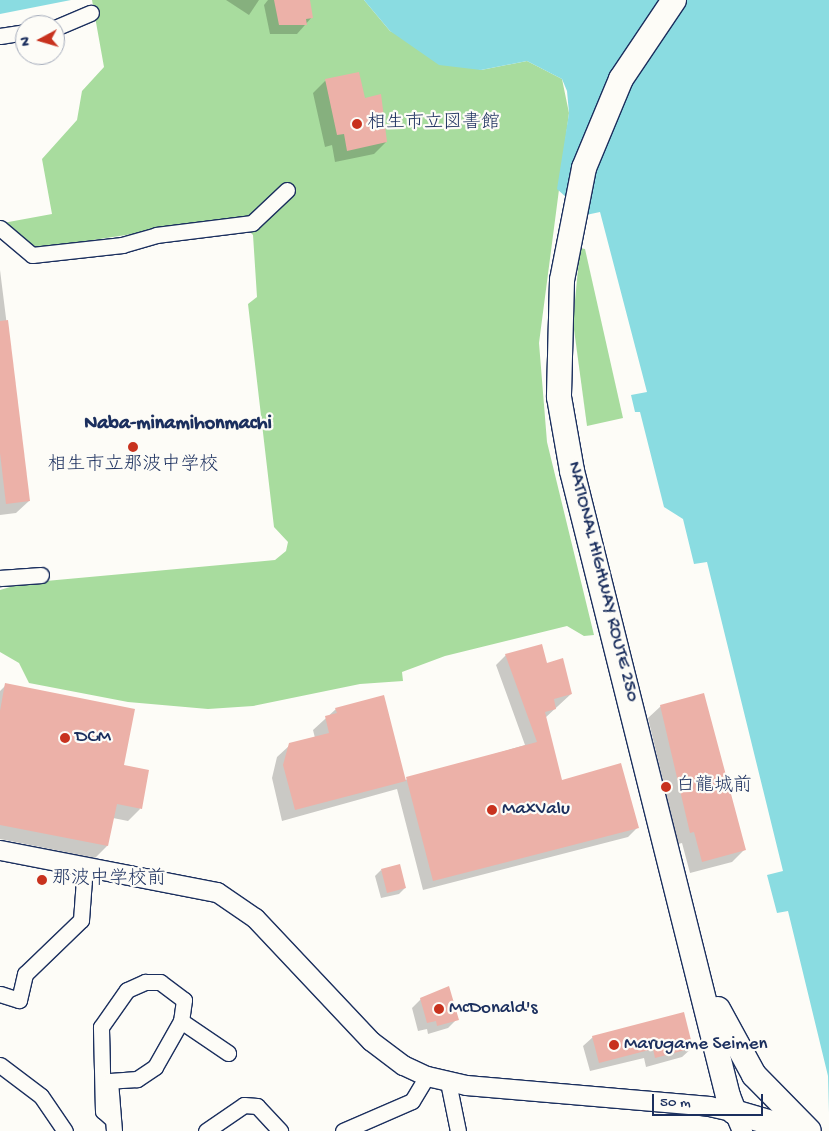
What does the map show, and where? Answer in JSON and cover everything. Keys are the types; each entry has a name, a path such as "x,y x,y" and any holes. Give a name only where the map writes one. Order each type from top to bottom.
{"highway":[{"name":"NATIONAL HIGHWAY ROUTE 250","path":"674,0 633,59 606,111 584,168 566,245 557,336 564,430 738,1121"},
{"path":"698,965 754,1075 794,1130"},
{"path":"738,1121 794,1130"}],"street":[{"path":"65,24 91,13"},
{"path":"0,36 15,34"},
{"path":"0,228 32,254 122,245 163,234 252,223 287,190"},
{"path":"0,578 41,575"},
{"path":"0,850 196,885 237,904 371,1041 403,1065 427,1076 448,1082 695,1104 738,1121"},
{"path":"0,994 19,1000 25,974 81,920 85,866"},
{"path":"145,982 160,982 184,1000 181,1021 155,1067 137,1079 110,1081 113,1125 103,1111 99,1050 101,1027 117,999 145,982"},
{"path":"181,1021 228,1053"},
{"path":"0,1065 41,1096 65,1131"},
{"path":"343,1131 412,1101 427,1076"},
{"path":"448,1082 458,1131"},
{"path":"206,1131 244,1105 257,1106 278,1130"}],"green space":[{"path":"92,0 364,0 390,31 481,70 527,61 562,79 569,113 539,343 547,442 594,635 584,636 567,626 445,656 402,672 403,681 360,684 253,706 208,709 128,702 29,683 19,663 0,652 0,590 24,583 275,560 286,551 288,542 274,527 248,304 257,297 253,235 236,218 35,249 3,223 52,214 42,159 77,120 82,91 104,67"},
{"path":"580,248 585,249 623,418 587,426 573,322"}],"water":[{"path":"0,0 71,0 0,14"},
{"path":"364,0 829,0 829,1113 828,1076 788,911 777,913 767,875 783,871 707,562 694,564 683,519 664,507 640,412 635,412 631,395 647,392 600,212 586,215 557,189 569,113 567,91 562,79 527,61 481,70 439,65 390,31"}],"building":[{"path":"274,0 310,0 313,18 306,19 307,25 279,25"},
{"path":"359,72 365,98 381,94 387,142 347,151 344,134 337,135 325,79"},
{"path":"8,320 30,501 6,504 0,453 0,321"},
{"name":"MaxValu","path":"542,644 547,663 563,658 572,694 554,699 556,709 545,712 562,780 621,763 639,828 433,881 406,777 537,742 505,654"},
{"name":"DCM","path":"5,683 135,709 124,765 149,770 142,809 117,804 108,846 0,825 0,711"},
{"path":"704,693 746,850 702,862 694,832 690,833 660,705"},
{"path":"384,695 406,781 295,810 283,765 289,743 329,733 325,716 337,713 335,708"},
{"path":"400,864 406,888 387,893 381,869"},
{"name":"McDonald's","path":"449,986 459,1020 437,1026 436,1021 427,1023 420,998"},
{"path":"684,1012 693,1048 655,1058 653,1049 599,1063 592,1036"}],"place":[{"name":"相生市立図書館","path":"357,124"},
{"name":"相生市立那波中学校","path":"133,447"},
{"name":"DCM","path":"65,738"},
{"name":"白龍城前","path":"666,787"},
{"name":"MaxValu","path":"492,810"},
{"name":"那波中学校前","path":"42,880"},
{"name":"McDonald's","path":"439,1009"},
{"name":"Marugame Seimen","path":"614,1045"}],"district":[{"name":"Naba-minamihonmachi","path":"178,424"}]}
